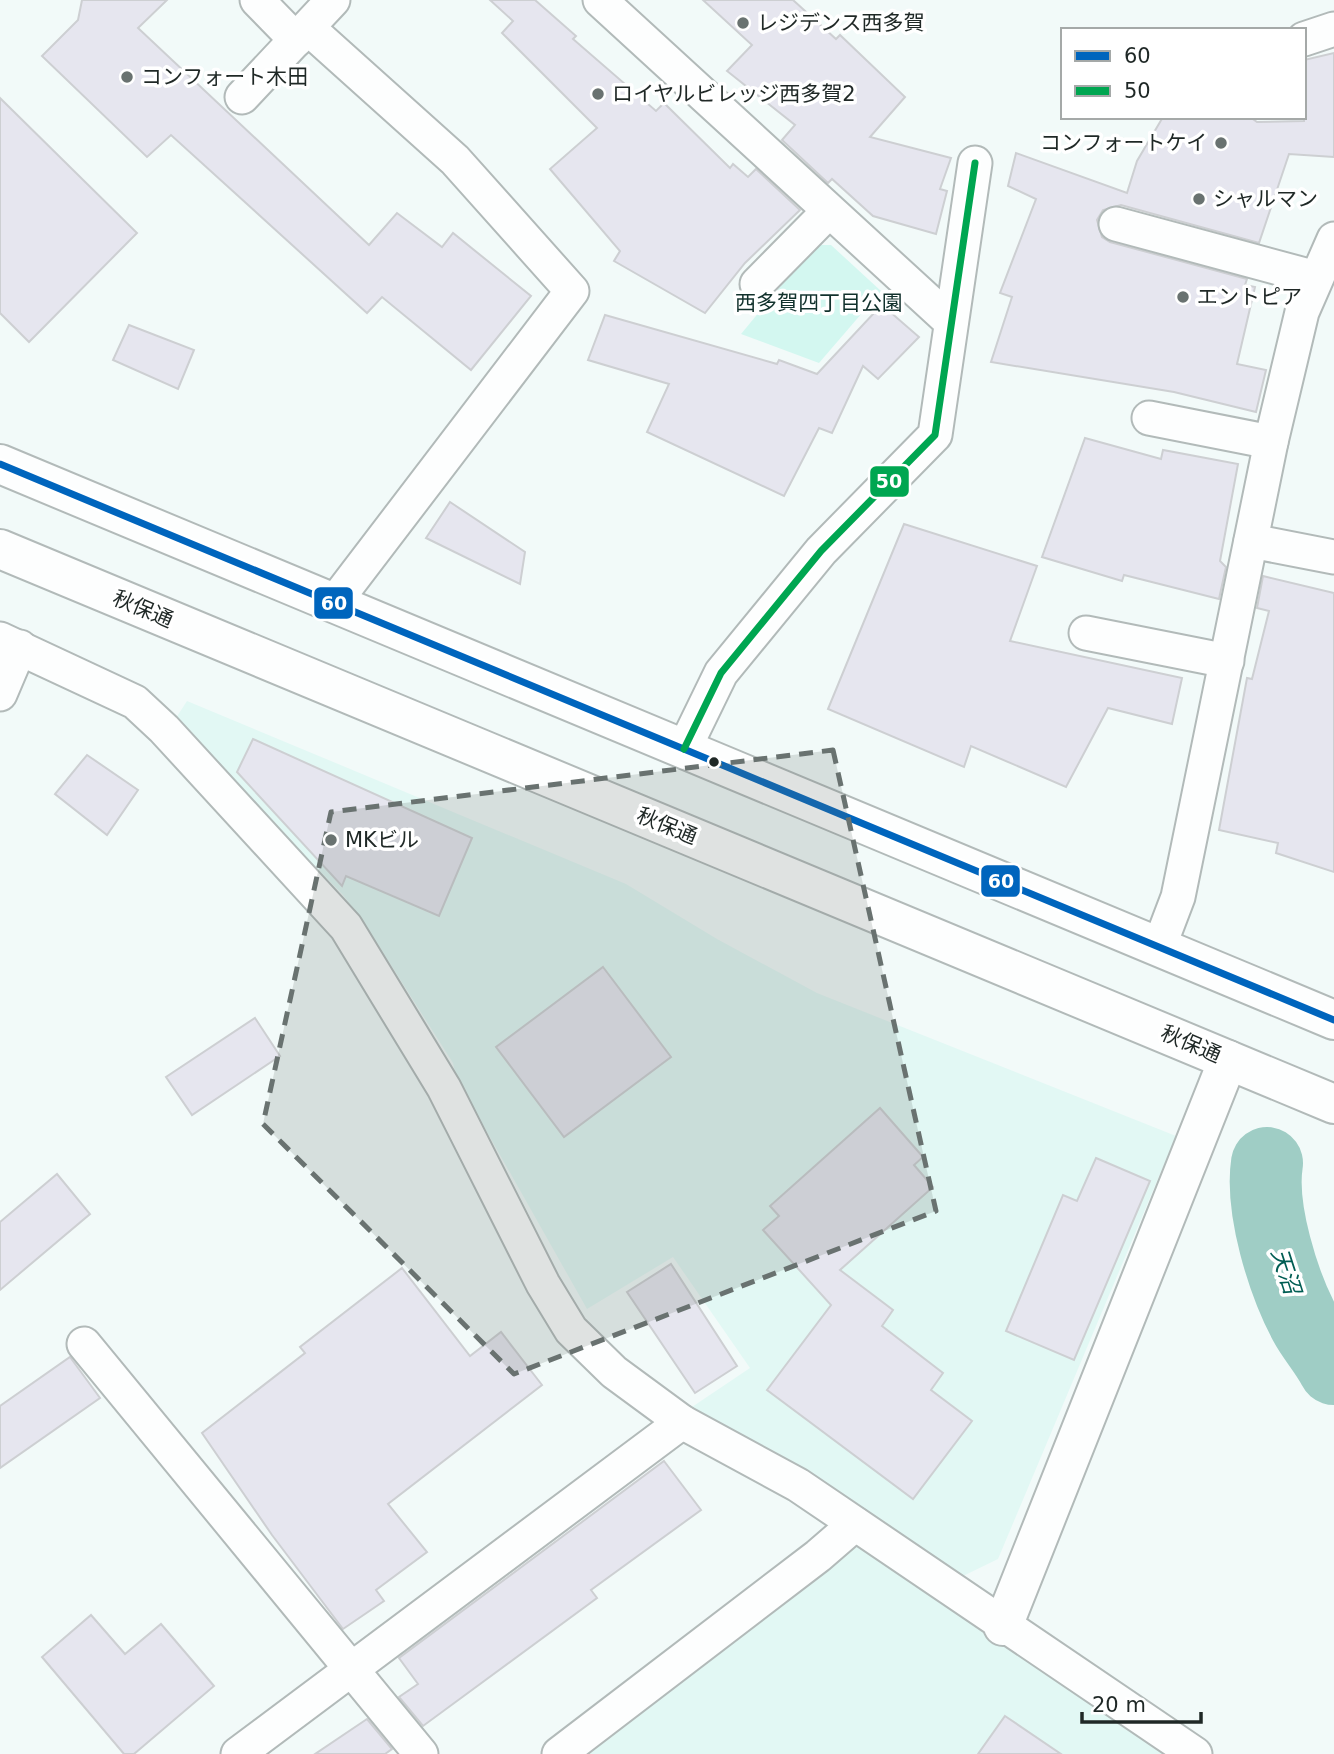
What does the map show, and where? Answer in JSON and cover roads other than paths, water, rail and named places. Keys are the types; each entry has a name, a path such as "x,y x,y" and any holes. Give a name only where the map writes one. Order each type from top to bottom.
{"main road":[{"path":"0,464 1334,1020"},
{"name":"秋保通","path":"0,549 1334,1104"},
{"path":"1003,1626 1228,1060"}],"street":[{"path":"257,0 455,160 572,291 334,603"},
{"path":"242,97 333,0"},
{"path":"600,0 951,322"},
{"path":"1306,37 1334,29"},
{"path":"684,749 721,673 821,551 935,435 975,163"},
{"path":"757,284 828,212"},
{"path":"1116,224 1316,278"},
{"path":"1159,947 1178,897 1251,541 1302,312 1334,239"},
{"path":"1149,418 1272,442"},
{"path":"1251,541 1334,557"},
{"path":"1086,633 1227,661"},
{"path":"0,694 10,643 135,702 164,729 346,927 444,1088 537,1274 571,1330 614,1372 682,1422 798,1485 1195,1754"},
{"path":"84,1344 421,1754"},
{"path":"238,1754 682,1422"},
{"path":"559,1754 818,1556 855,1524"}],"waterway":[{"name":"天沼","path":"1267,1163 1267,1202 1281,1267 1305,1324 1334,1369"}],"place":[{"name":"レジデンス西多賀","path":"743,23"},
{"name":"コンフォート木田","path":"127,77"},
{"name":"ロイヤルビレッジ西多賀2","path":"598,94"},
{"name":"コンフォートケイ","path":"1221,143"},
{"name":"シャルマン","path":"1199,199"},
{"name":"エントピア","path":"1183,297"},
{"name":"MKビル","path":"331,840"}],"park label":[{"name":"西多賀四丁目公園","path":"819,303"}]}
